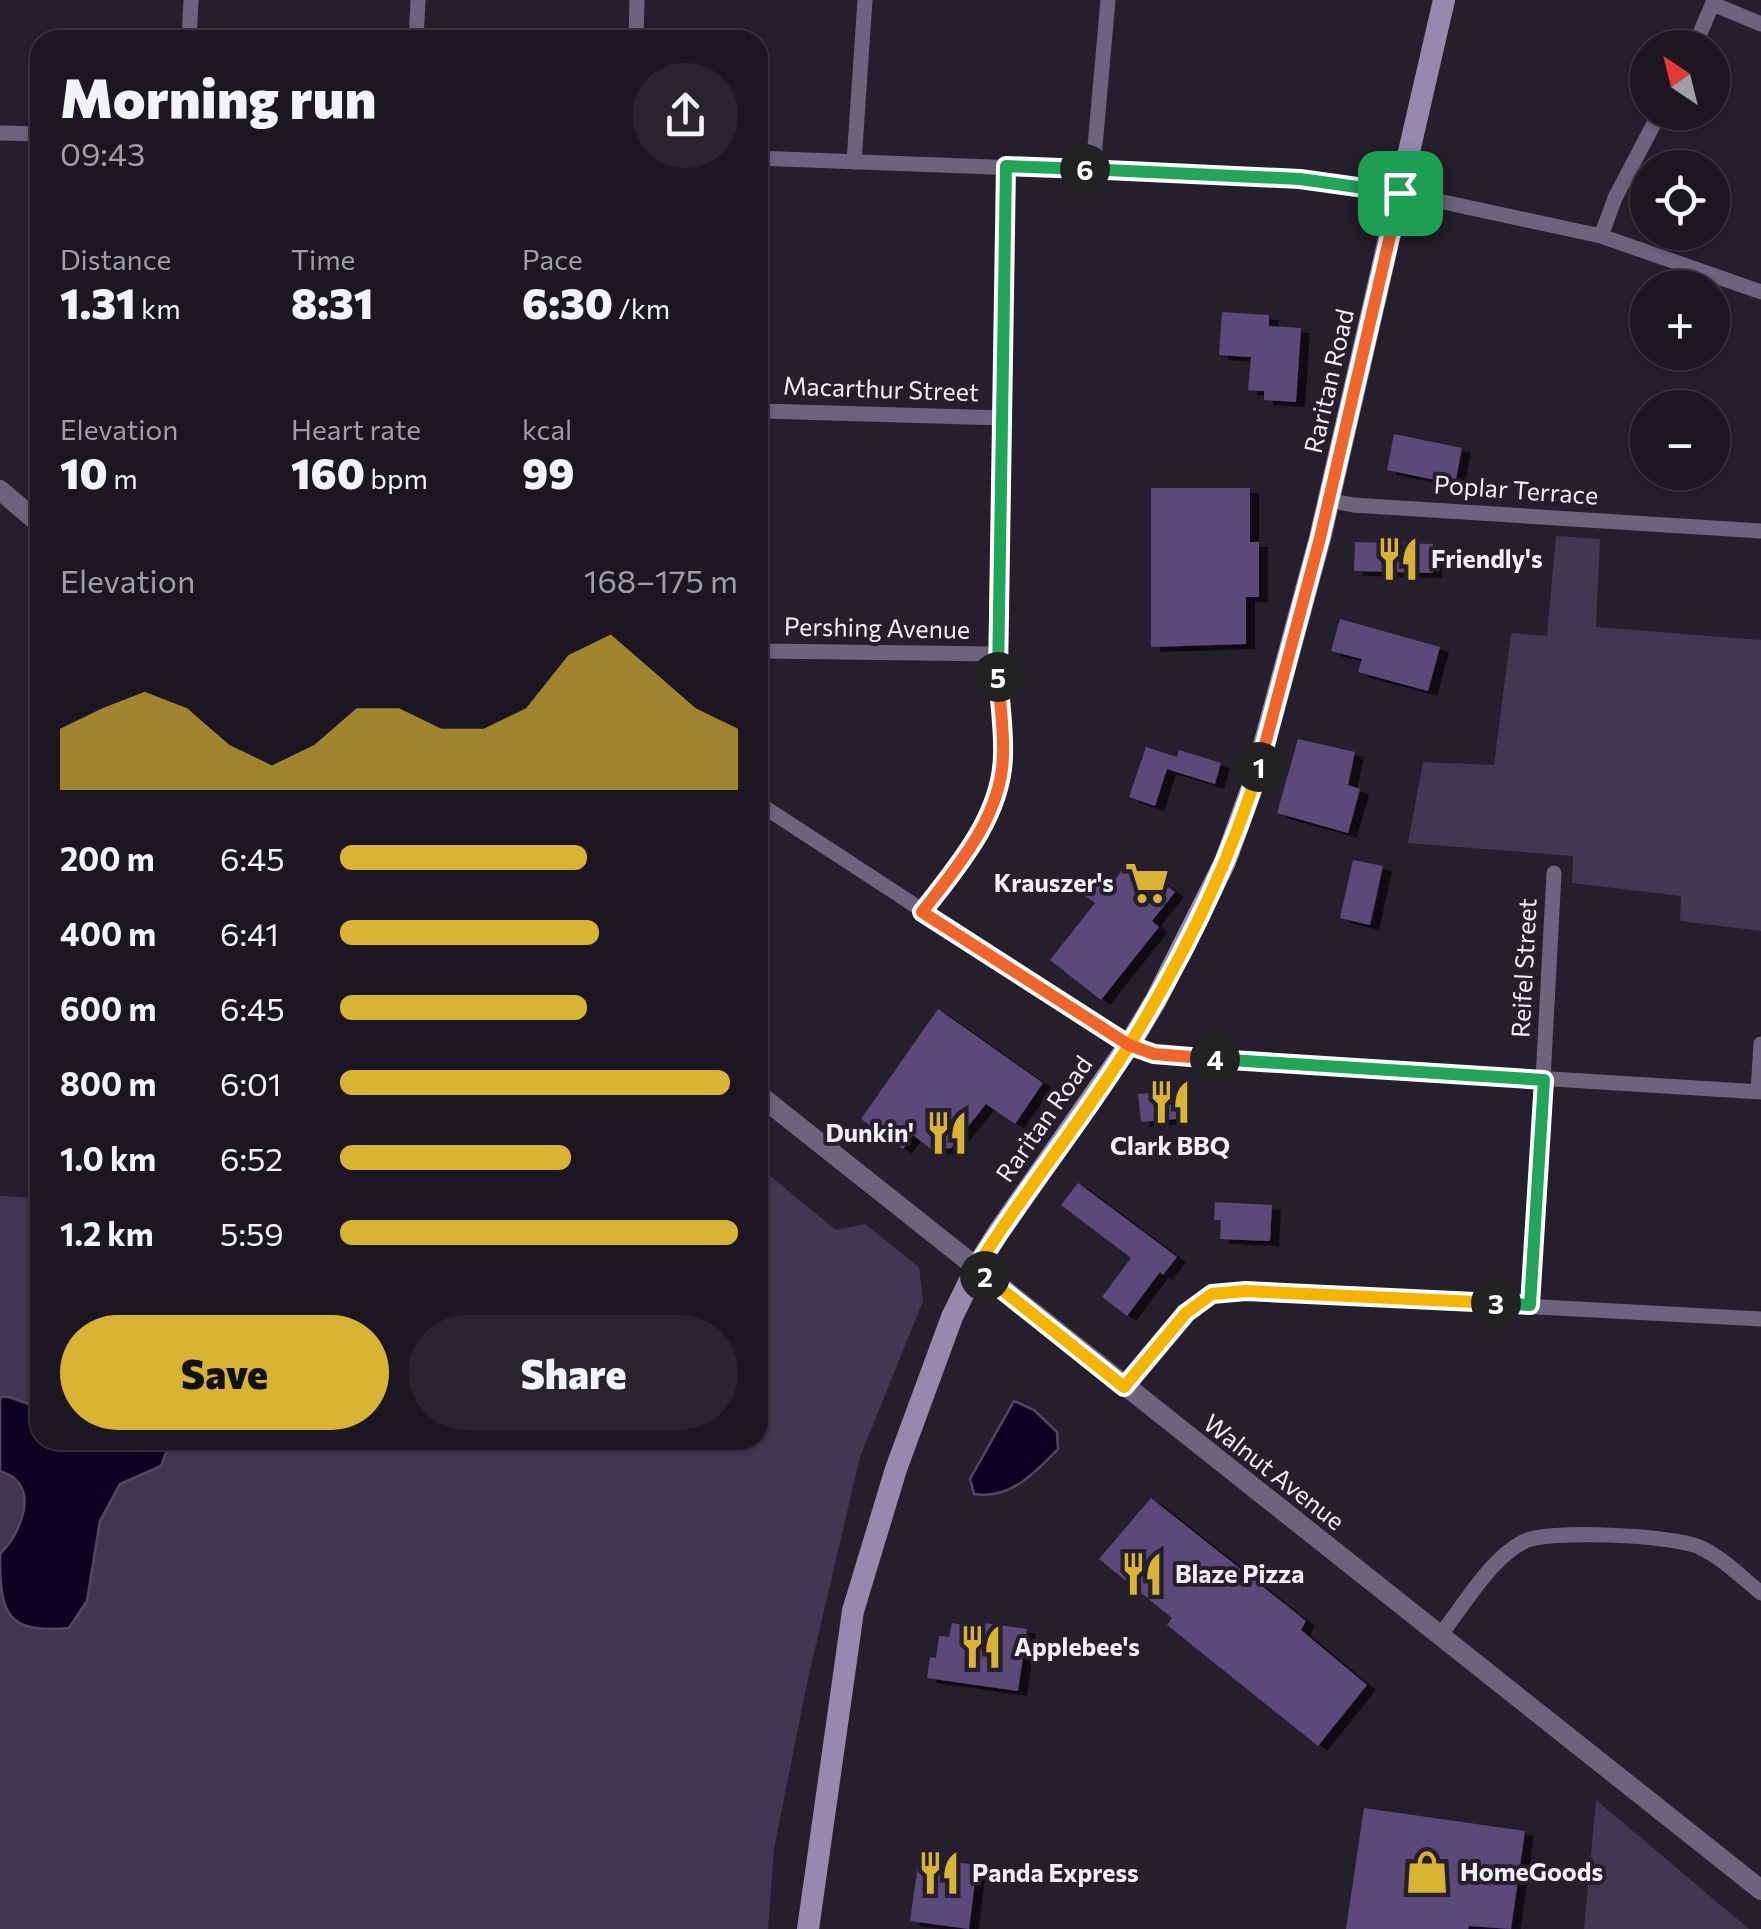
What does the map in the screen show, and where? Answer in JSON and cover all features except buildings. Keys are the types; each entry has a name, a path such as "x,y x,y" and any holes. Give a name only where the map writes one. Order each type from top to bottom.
{"main road":[{"name":"Raritan Road","path":"808,1929 853,1611 896,1469 952,1317 976,1268 1129,1045 1191,934 1240,822 1268,736 1329,500 1444,0"}],"street":[{"path":"190,30 191,0"},
{"path":"416,30 418,0"},
{"path":"636,30 637,0"},
{"path":"854,162 865,0"},
{"path":"1093,170 1108,0"},
{"path":"1702,30 1714,2 1761,24"},
{"path":"1601,236 1622,182 1650,130"},
{"path":"0,133 30,134"},
{"path":"768,158 1300,179 1400,193 1601,236 1761,292"},
{"path":"922,912 971,848 992,806 1004,759 996,654 1006,166"},
{"name":"Macarthur Street","path":"768,411 1003,418"},
{"path":"0,490 30,516"},
{"name":"Poplar Terrace","path":"1329,500 1353,505 1761,530"},
{"name":"Pershing Avenue","path":"768,651 996,654"},
{"path":"768,810 1129,1045 1167,1056 1760,1092 1761,1044"},
{"name":"Reifel Street","path":"1530,1305 1554,873"},
{"name":"Walnut Avenue","path":"768,1102 1761,1890"},
{"path":"1124,1387 1186,1313 1212,1294 1246,1291 1761,1319"},
{"path":"1441,1634 1500,1560 1521,1543 1545,1534 1684,1542 1708,1552 1761,1593"}],"shaded area":[{"path":"1556,536 1600,539 1596,627 1761,640 1761,931 1680,921 1681,896 1572,883 1573,856 1408,843 1423,762 1494,765 1511,633 1547,636"},
{"path":"768,1174 836,1230 865,1224 919,1267 923,1301 860,1457 807,1683 774,1849 768,1929 0,1929 0,1196 30,1198 30,1450 768,1450"},
{"path":"0,1397 30,1404 30,1450 167,1450 161,1466 120,1484 100,1521 87,1601 69,1628 48,1629 19,1623 5,1605 0,1554 18,1529 24,1497 15,1479 0,1471"},
{"path":"1014,1401 1034,1410 1057,1432 1058,1449 1010,1489 974,1494 970,1479"},
{"path":"1596,1800 1749,1929 1584,1929"}],"place":[{"name":"Friendly's","path":"1398,559"},
{"name":"Krauszer's","path":"1147,883"},
{"name":"Clark BBQ","path":"1170,1102"},
{"name":"Dunkin'","path":"947,1133"},
{"name":"Blaze Pizza","path":"1142,1574"},
{"name":"Applebee's","path":"981,1647"},
{"name":"HomeGoods","path":"1427,1872"},
{"name":"Panda Express","path":"939,1873"}],"route":[{"path":"1400,193 1300,179 1006,166 996,654 1004,759 992,806 971,848 922,912 1129,1045 1154,1054 1544,1080 1530,1305 1246,1291 1212,1294 1186,1313 1124,1387 976,1268 1129,1045 1183,950 1225,862 1268,736 1339,460 1400,193"}]}
